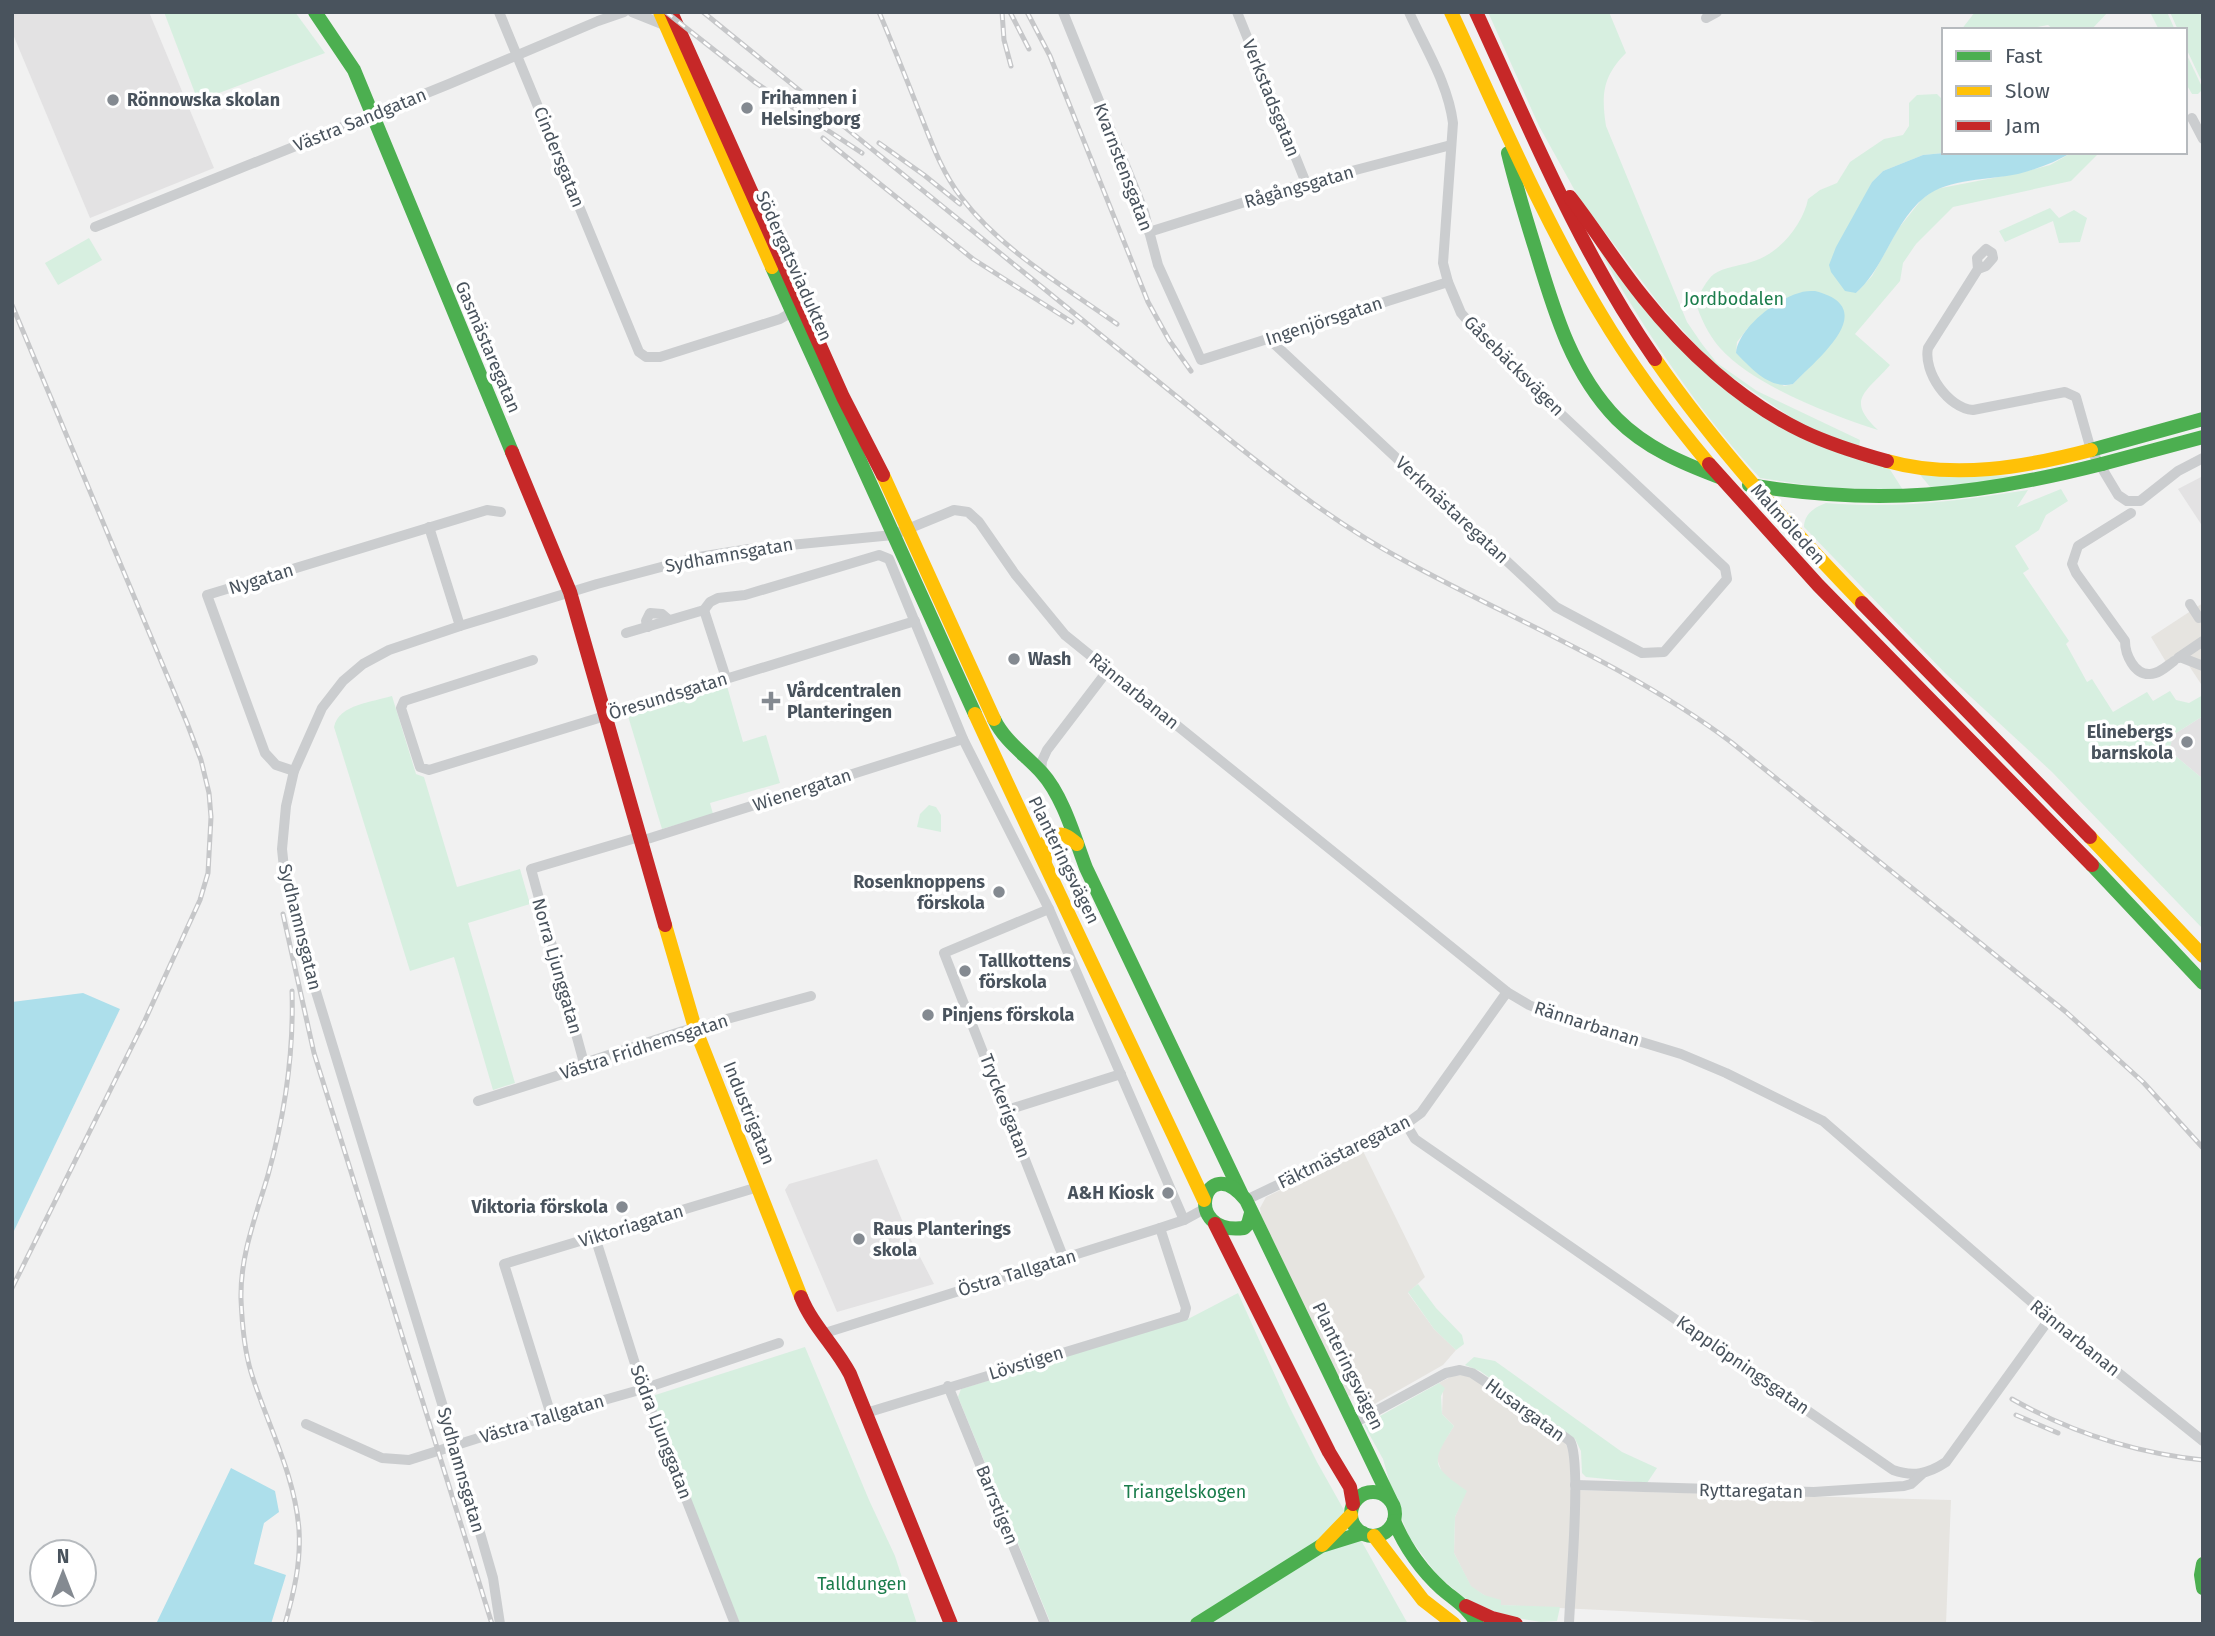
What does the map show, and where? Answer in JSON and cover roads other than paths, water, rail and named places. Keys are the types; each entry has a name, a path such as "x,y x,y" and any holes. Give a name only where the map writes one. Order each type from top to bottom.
{"main road":[{"name":"Gasmästaregatan","path":"315,12 354,70 570,592"},
{"name":"Södergatsviadukten","path":"660,12 900,533"},
{"name":"Södergatsviadukten","path":"671,12 837,399"},
{"name":"Malmöleden","path":"1451,12 1577,274 1631,362 1662,405 1742,503 1822,590 2009,779 2203,983"},
{"name":"Malmöleden","path":"1476,12 1548,170 1596,264 1636,331 1678,393 1765,500 2203,956"},
{"path":"1502,122 1512,169 1543,278 1575,360 1599,399 1613,415 1646,444 1669,458 1728,480 1761,487 1814,494 1913,497 2020,485 2203,437"},
{"path":"1548,170 1582,212 1622,271 1710,369 1758,406 1812,437 1854,453 1913,465 2000,469 2050,461 2203,419"},
{"name":"Planteringsvägen","path":"900,533 997,725 1021,755 1041,772 1051,785 1086,868 1390,1499"},
{"name":"Planteringsvägen","path":"900,533 1005,783 1205,1204"},
{"name":"Industrigatan","path":"570,592 695,1028 806,1309 842,1358 951,1624"},
{"path":"1047,867 1043,851 1045,842 1057,834 1065,834 1078,845"},
{"path":"2148,923 2203,996"},
{"path":"2177,928 2203,945"},
{"path":"1216,1224 1225,1229 1244,1228 1248,1224 1246,1202 1224,1185 1212,1186 1206,1191 1205,1204 1349,1487 1353,1523 1368,1534 1423,1600 1454,1624"},
{"path":"1321,1546 1352,1509 1357,1499 1369,1492 1381,1493 1390,1499 1395,1512 1394,1521 1405,1545 1426,1573 1465,1605 1505,1623"},
{"path":"1197,1624 1321,1546 1368,1534 1384,1533 1394,1521"},
{"path":"2203,1564 2203,1588"},
{"path":"1465,1605 1476,1624"}],"street":[{"name":"Cindersgatan","path":"499,12 639,352 646,357 655,358 785,317 792,307 791,288 674,31 632,12"},
{"name":"Västra Sandgatan","path":"95,226 624,12"},
{"name":"Kvarnstensgatan","path":"1063,12 1144,212 1158,265 1201,360"},
{"name":"Verkstadsgatan","path":"1237,12 1306,183"},
{"name":"Gåsebäcksvägen","path":"1409,12 1447,93 1453,123 1443,263 1461,313 1496,353 1725,568 1727,579 1664,652 1654,653"},
{"path":"1706,18 1717,12"},
{"path":"2192,118 2203,139"},
{"name":"Rågångsgatan","path":"1149,232 1306,183 1451,145"},
{"path":"1978,269 1928,348 1926,358 1933,379 1963,409 1986,408 2065,392 2073,394 2091,450 2102,464 2118,495 2127,501 2137,502 2178,471 2203,458"},
{"name":"Ingenjörsgatan","path":"1201,360 1448,282"},
{"name":"Verkmästaregatan","path":"1269,339 1556,607 1642,653 1654,653"},
{"name":"Nygatan","path":"295,771 276,765 265,753 207,595 486,510 502,512"},
{"name":"Rännarbanan","path":"900,533 954,510 968,512 979,522 1015,574 1065,635 1507,992 1553,1015 1681,1054 1823,1121 2050,1318 2203,1441"},
{"path":"2131,513 2078,546 2072,564 2076,573 2125,641 2125,651 2137,670 2151,675 2203,641"},
{"path":"429,527 460,626"},
{"name":"Sydhamnsgatan","path":"500,1624 493,1578 455,1446 313,985 285,878 283,830 295,771 322,709 334,690 351,673 389,650 570,592 699,557 900,533"},
{"name":"Planteringsvägen","path":"704,610 710,602 718,598 745,595 879,555 886,556 963,739 1049,909 1184,1220"},
{"path":"2190,604 2199,618"},
{"path":"626,633 704,610 726,678"},
{"name":"Öresundsgatan","path":"533,660 404,701 401,708 422,769 429,770 915,621"},
{"path":"2179,658 2203,666"},
{"name":"Planteringsvägen","path":"1041,772 1047,750 1108,670"},
{"name":"Wienergatan","path":"530,869 640,839 963,739"},
{"name":"Norra Ljunggatan","path":"530,869 584,1063"},
{"name":"Tryckerigatan","path":"1049,909 944,953 1064,1259"},
{"name":"Fäktmästaregatan","path":"1246,1202 1406,1124 1421,1113 1507,992"},
{"name":"Västra Fridhemsgatan","path":"478,1101 572,1071 584,1063 695,1028 811,996"},
{"path":"1007,1110 1121,1074"},
{"name":"Kapplöpningsgatan","path":"1406,1124 1415,1139 1893,1470 1904,1474 1922,1474"},
{"name":"Viktoriagatan","path":"551,1415 503,1264 758,1187"},
{"name":"Östra Tallgatan","path":"825,1333 1184,1220 1205,1204"},
{"name":"Lövstigen","path":"866,1413 1184,1316 1186,1312 1160,1228"},
{"name":"Södra Ljunggatan","path":"595,1237 643,1389 735,1624"},
{"path":"1922,1474 1946,1462 1955,1452 2050,1318"},
{"name":"Västra Tallgatan","path":"306,1424 382,1458 394,1461 409,1460 643,1389 779,1343"},
{"name":"Husargatan","path":"1354,1423 1446,1373 1464,1370 1491,1385 1570,1441 1575,1453 1575,1485 1569,1624"},
{"name":"Barrstigen","path":"948,1386 1045,1624"},
{"name":"Ryttaregatan","path":"1575,1485 1814,1492 1904,1486 1922,1474"}],"water":[{"path":"2069,154 2025,172 1957,183 1925,197 1905,218 1866,282 1856,293 1845,291 1829,265 1872,182 1883,171 1923,155"},
{"path":"1815,291 1834,299 1843,309 1844,321 1838,334 1829,348 1793,384 1776,384 1769,381 1736,353 1743,334 1769,308 1790,296"},
{"path":"83,993 120,1009 12,1235 12,1002"},
{"path":"231,1468 275,1491 279,1512 264,1523 254,1564 286,1575 271,1624 156,1624"}],"railway":[{"path":"666,12 756,83 862,153"},
{"path":"703,12 1234,443 1316,506 1405,561 1613,668 1693,715 1731,742 2066,1012 2143,1082 2203,1148"},
{"path":"879,12 937,155 961,197 977,216 1014,250 1117,324"},
{"path":"1002,12 1004,40 1011,66"},
{"path":"1010,12 1029,49"},
{"path":"1027,12 1050,56 1148,302 1169,340 1191,371"},
{"path":"823,138 973,259 1072,322"},
{"path":"879,143 960,204"},
{"path":"12,305 187,723 201,760 209,793 211,817 208,873 200,900 145,1020 12,1288"},
{"path":"283,914 314,1053 492,1624"},
{"path":"285,1624 298,1566 299,1530 292,1489 249,1363 244,1336 241,1283 246,1251 284,1107 290,1061 292,991"},
{"path":"2012,1399 2034,1411 2104,1439 2153,1452 2203,1460"},
{"path":"2016,1415 2058,1433"}],"place":[{"name":"Rönnowska skolan","path":"113,100"},
{"name":"Frihamnen i Helsingborg","path":"747,108"},
{"name":"Wash","path":"1014,659"},
{"name":"Vårdcentralen Planteringen","path":"771,701"},
{"name":"Elinebergs barnskola","path":"2187,742"},
{"name":"Rosenknoppens förskola","path":"999,892"},
{"name":"Tallkottens förskola","path":"965,971"},
{"name":"Pinjens förskola","path":"928,1015"},
{"name":"A&H Kiosk","path":"1168,1193"},
{"name":"Viktoria förskola","path":"622,1207"},
{"name":"Raus Planterings skola","path":"859,1239"}],"park label":[{"name":"Jordbodalen","path":"1734,299"},
{"name":"Triangelskogen","path":"1185,1492"},
{"name":"Talldungen","path":"862,1584"}]}
